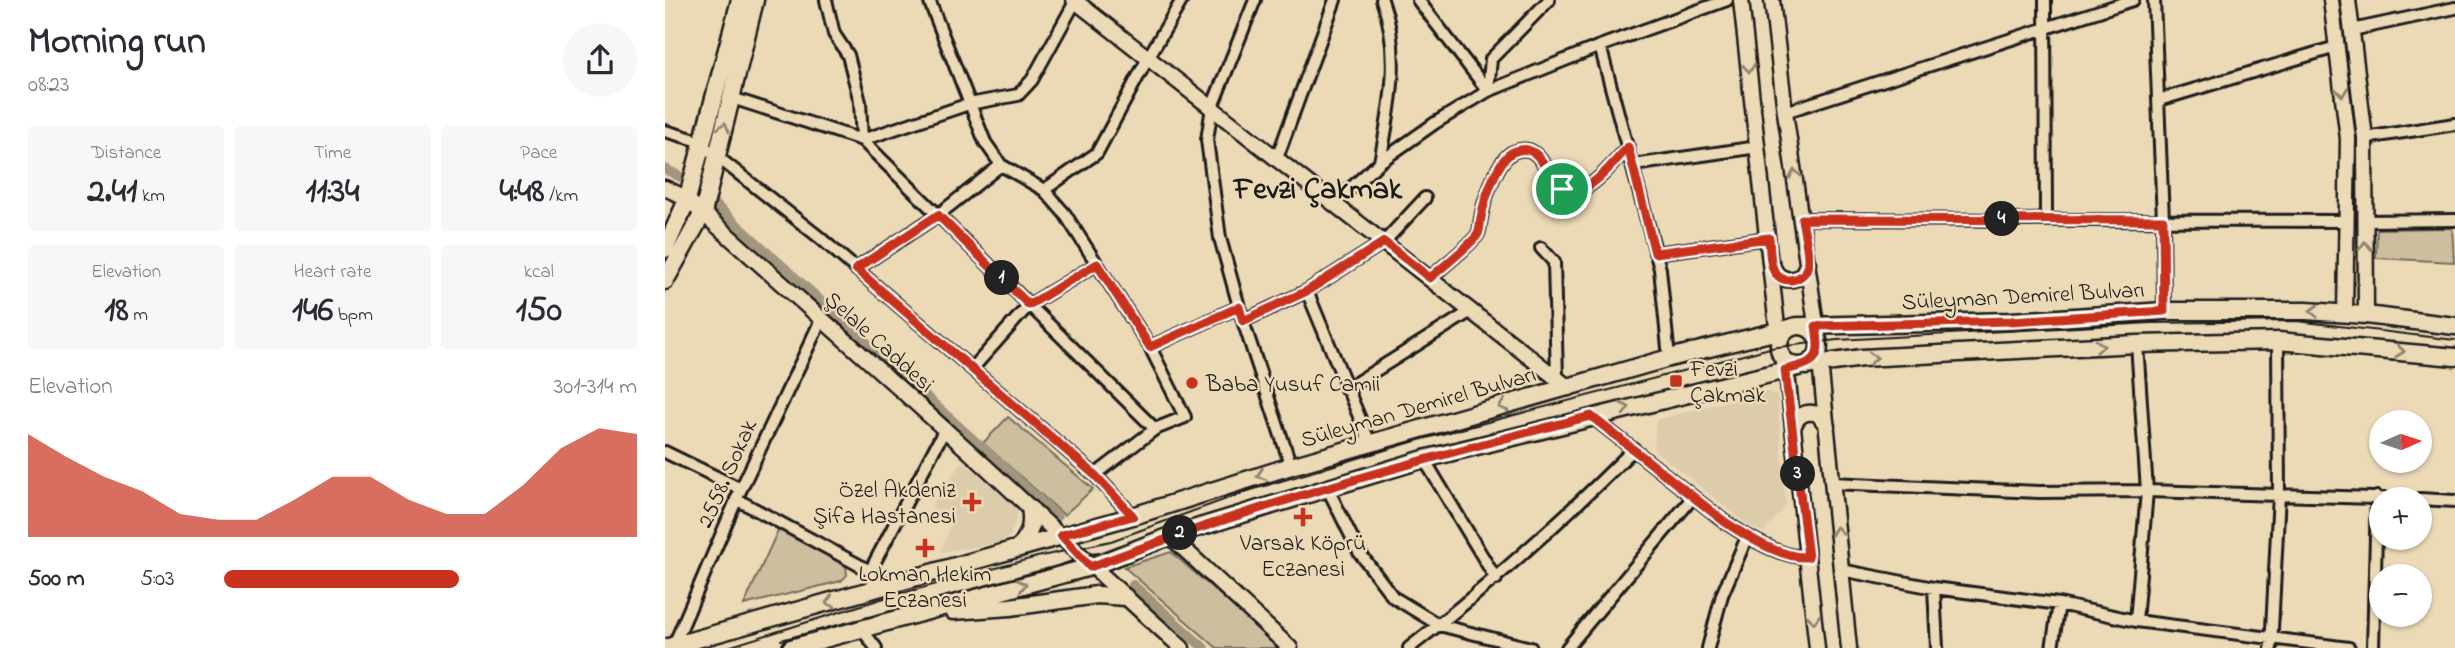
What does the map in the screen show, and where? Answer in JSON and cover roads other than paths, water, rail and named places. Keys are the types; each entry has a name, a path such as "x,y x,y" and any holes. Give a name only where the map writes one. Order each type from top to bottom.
{"main road":[{"path":"665,249 687,200 740,0"},
{"path":"665,281 703,213 755,0"},
{"name":"Süleyman Demirel Bulvarı","path":"670,646 1133,516 1563,383 1669,358 1799,347 2011,321 2164,311 2345,312 2455,326"},
{"name":"Süleyman Demirel Bulvarı","path":"912,615 1090,567 1170,536 1327,487 1591,416 1799,347 1862,358 2137,344 2278,341 2455,358"},
{"path":"1020,547 1028,537 1032,523 1030,508"},
{"path":"791,648 912,615 1010,607 1097,595 1125,597"}],"street":[{"path":"826,0 834,34 848,55 860,102 862,140"},
{"path":"929,0 985,142 1001,165 1044,190 1065,214 1150,347 1185,417 1156,429 1095,475"},
{"path":"862,140 969,104 1019,95 1032,80 1075,0 1563,383"},
{"path":"1044,190 1097,153 1182,0"},
{"path":"1255,0 1212,107 1207,140 1220,238 1243,321 1291,466"},
{"path":"1277,158 1335,0"},
{"path":"1380,162 1391,103 1394,65 1391,32 1382,0"},
{"path":"1418,0 1488,91"},
{"path":"1488,91 1491,59 1549,0"},
{"path":"1334,202 1380,162 1435,123 1488,91 1600,46 1727,0"},
{"path":"1741,0 1772,263 1827,427 1849,648"},
{"path":"1772,0 1807,258 1806,270 1792,280 1786,280 1776,274 1772,263"},
{"path":"2045,0 2046,219"},
{"path":"1785,111 2133,0"},
{"path":"2154,0 2164,311"},
{"path":"2330,0 2348,139 2345,312"},
{"path":"2348,0 2365,138 2366,314"},
{"path":"2352,30 2455,8"},
{"path":"1600,46 1660,269 1669,358"},
{"path":"2159,100 2336,47"},
{"path":"732,98 862,140 1156,429"},
{"path":"2365,138 2455,124"},
{"path":"665,131 696,140 703,145 856,269 1095,475 1133,516"},
{"path":"1430,278 1478,234 1484,206 1503,159 1515,151 1530,151 1542,159 1556,184 1569,191 1577,191 1603,174 1628,147"},
{"path":"1633,165 1758,147"},
{"path":"856,269 938,215 1001,165"},
{"name":"Şelale Caddesi","path":"665,188 703,213 945,429 1061,535 1090,567 1182,648"},
{"path":"1243,321 1307,291 1384,242 1425,198"},
{"path":"1802,219 2347,221"},
{"path":"2365,221 2455,220"},
{"path":"1655,253 1769,238"},
{"path":"1541,248 1554,262 1563,383"},
{"path":"1807,258 1793,429 1817,648"},
{"path":"972,369 1029,305 1097,264"},
{"path":"1307,291 1370,443"},
{"path":"1150,347 1239,307"},
{"path":"1346,388 1471,311"},
{"name":"2558. Sokak","path":"670,646 738,494 821,320"},
{"path":"2271,643 2280,494 2278,341"},
{"path":"2136,621 2147,491 2137,344"},
{"path":"1793,429 1797,418 1807,413 1818,414 1827,427"},
{"path":"1591,416 1747,537 1796,558 1808,557"},
{"path":"875,590 870,571 945,429"},
{"path":"1409,648 1496,579 1584,499 1634,449"},
{"path":"665,452 870,571"},
{"path":"1424,459 1496,579"},
{"path":"1832,484 2039,492 2147,491 2369,497"},
{"path":"1327,487 1359,552 1393,597 1439,625 1531,648"},
{"path":"1567,648 1693,497"},
{"path":"2432,500 2455,501"},
{"path":"1170,536 1290,648"},
{"path":"1709,648 1722,595 1747,537"},
{"path":"2373,648 2376,550"},
{"path":"1841,570 1934,588 2059,604 2136,621 2271,643 2349,648"},
{"path":"1934,588 1937,648"},
{"path":"2052,648 2059,604"},
{"path":"862,628 876,648"}],"waterway":[{"path":"665,169 681,177"},
{"path":"712,202 1057,516"},
{"path":"1133,585 1204,648"}],"tram line":[{"path":"725,648 881,599 1037,557 1111,541 1251,490 1419,440 1770,348 1837,340 2151,323 2297,321 2455,340"},
{"path":"781,640 1043,571 1098,552"}],"place":[{"name":"Fevzi Çakmak","path":"1676,381"},
{"name":"Baba Yusuf Camii","path":"1192,383"},
{"name":"Özel Akdeniz Şifa Hastanesi","path":"972,502"},
{"name":"Varsak Köprü Eczanesi","path":"1303,517"},
{"name":"Lokman Hekim Eczanesi","path":"925,548"}],"district":[{"name":"Fevzi Çakmak","path":"1318,188"}]}
